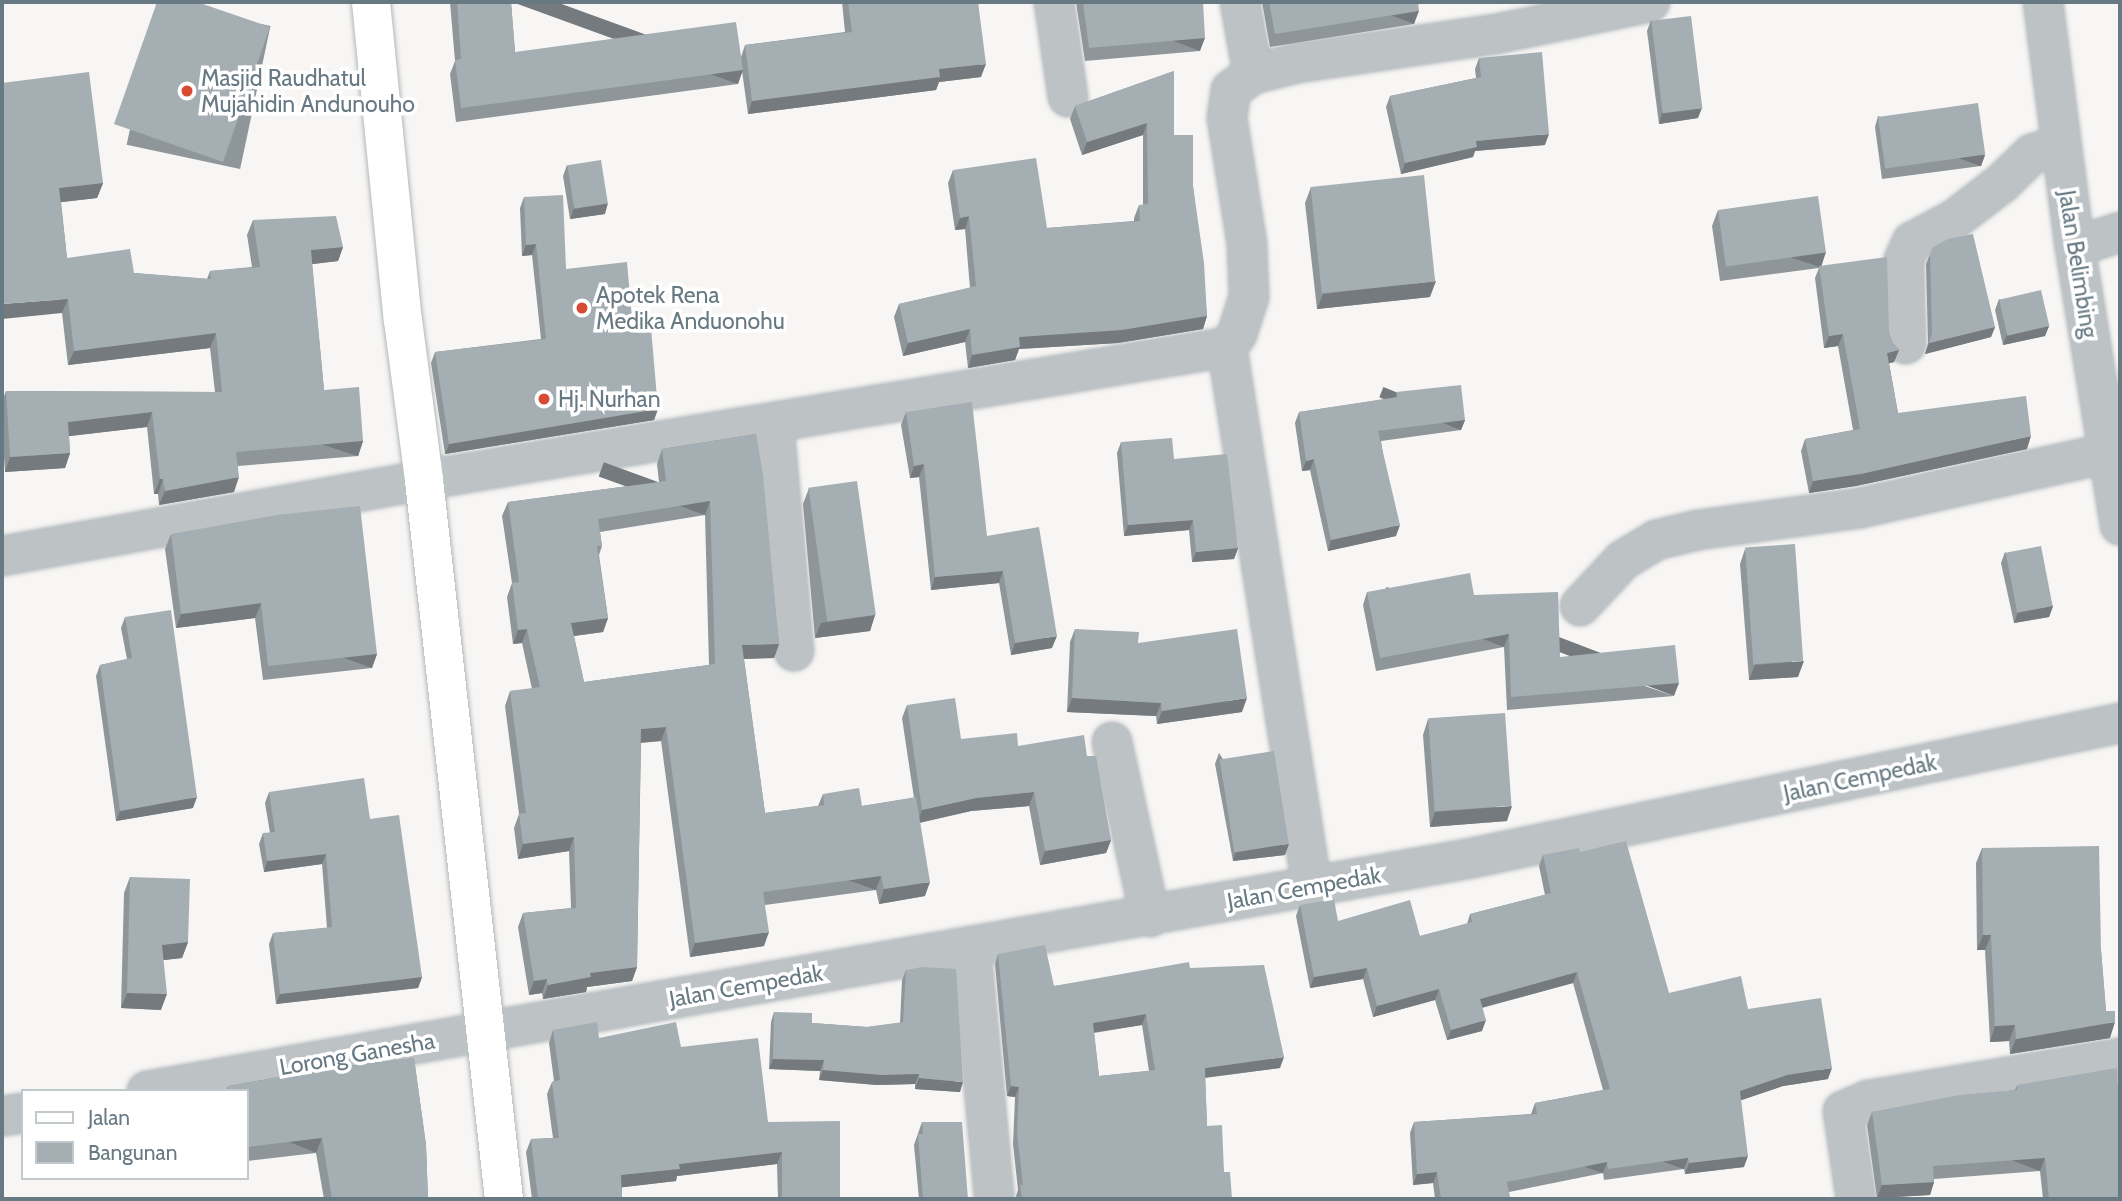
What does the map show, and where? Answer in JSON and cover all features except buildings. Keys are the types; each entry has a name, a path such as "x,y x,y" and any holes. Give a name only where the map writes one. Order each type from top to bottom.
{"street":[{"path":"371,2 403,320 424,480 504,1199"},
{"path":"1054,2 1068,97"},
{"path":"1240,2 1253,75"},
{"path":"2,556 424,480 1227,347 1237,334 1249,296 1247,244 1227,118 1231,90 1253,75 1297,63 1496,34 1650,2"},
{"name":"Jalan Belimbing","path":"2043,2 2075,247 2120,525"},
{"path":"1906,344 1905,260 1912,242 1955,219 2003,183 2032,154 2061,145"},
{"path":"2075,247 2120,232"},
{"path":"1227,347 1312,887"},
{"path":"774,423 794,651"},
{"path":"1580,606 1623,560 1656,540 1698,530 1860,508 2108,453"},
{"name":"Jalan Cempedak","path":"484,1032 1150,917 1618,830 2120,723"},
{"path":"1112,742 1150,917"},
{"path":"971,947 994,1196"},
{"name":"Lorong Ganesha","path":"158,1089 484,1032"},
{"path":"1856,1199 1843,1111 1869,1100 2120,1058"},
{"path":"2,1116 21,1112"}],"place":[{"name":"Masjid Raudhatul Mujahidin Andunouho","path":"187,91"},
{"name":"Apotek Rena Medika Anduonohu","path":"582,308"},
{"name":"Hj. Nurhan","path":"544,399"}]}
